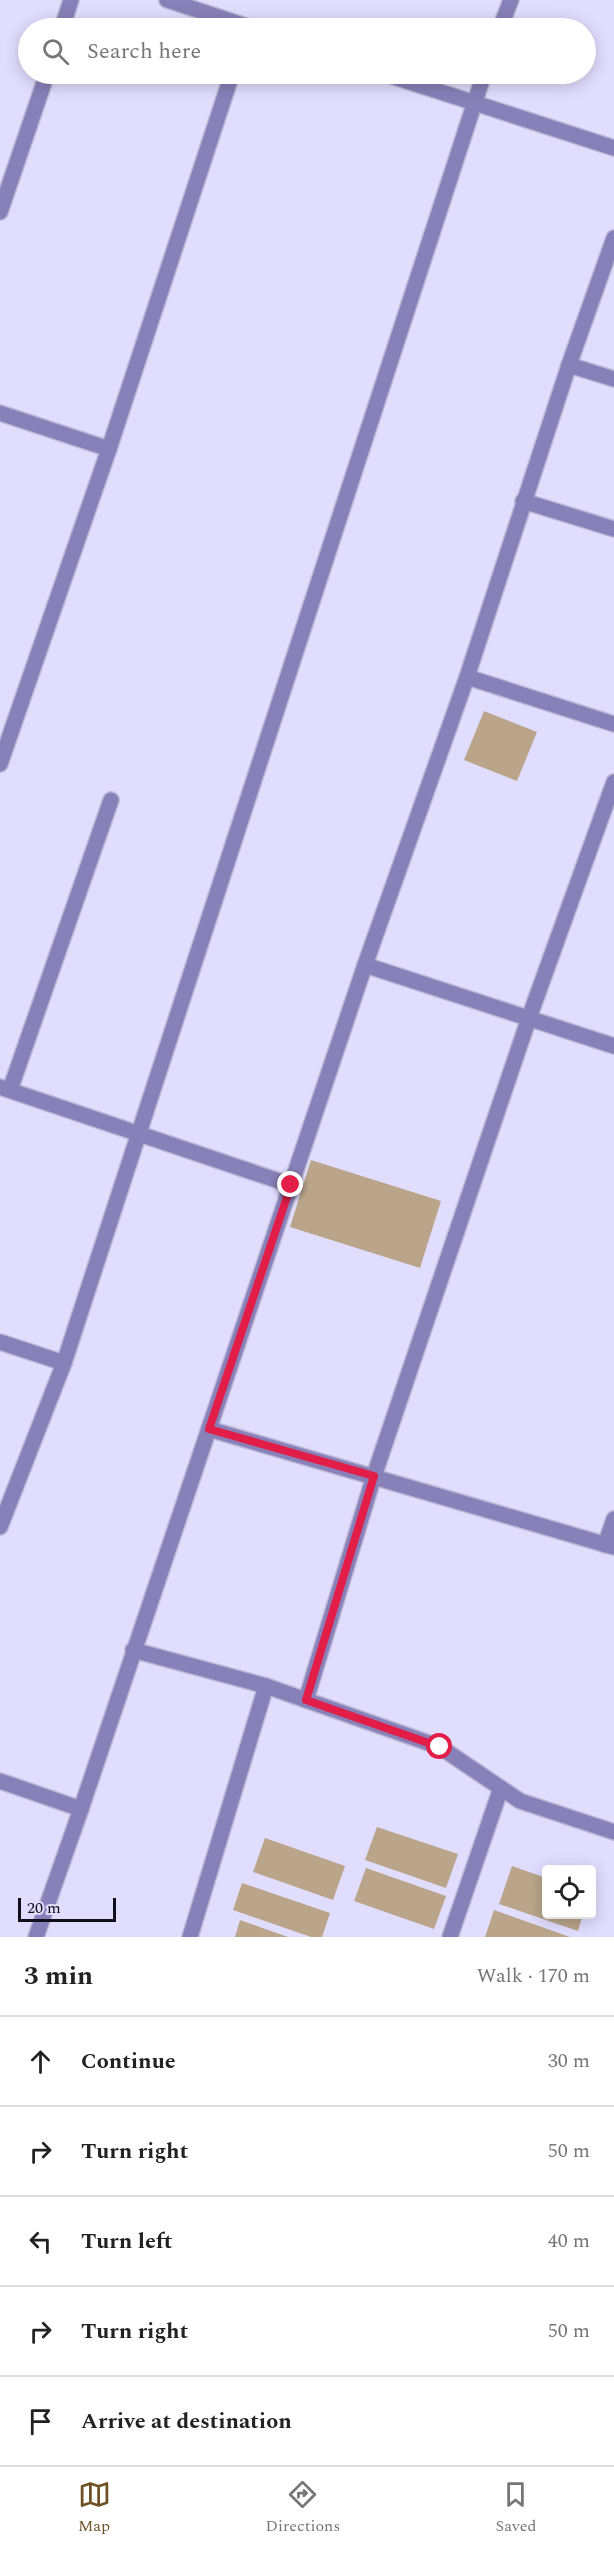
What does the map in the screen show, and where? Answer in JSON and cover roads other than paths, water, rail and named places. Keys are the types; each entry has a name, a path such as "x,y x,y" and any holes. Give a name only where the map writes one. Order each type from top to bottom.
{"street":[{"path":"65,18 71,0"},
{"path":"167,0 189,3 225,18"},
{"path":"504,18 510,0"},
{"path":"0,212 44,84"},
{"path":"0,764 109,449 229,84"},
{"path":"415,84 614,148"},
{"path":"0,1527 63,1363 481,84"},
{"path":"36,1937 365,965 467,677 523,501 614,238"},
{"path":"569,365 614,379"},
{"path":"0,413 109,449"},
{"path":"523,501 614,529"},
{"path":"467,677 614,724"},
{"path":"306,1700 374,1476 529,1018 614,782"},
{"path":"111,800 5,1089 136,1135 291,1185"},
{"path":"365,965 614,1046"},
{"path":"0,1342 63,1363"},
{"path":"209,1429 610,1546 614,1519"},
{"path":"133,1650 266,1686 440,1747 520,1801 614,1832"},
{"path":"190,1937 266,1686"},
{"path":"0,1781 81,1809"},
{"path":"450,1937 501,1788"}]}
